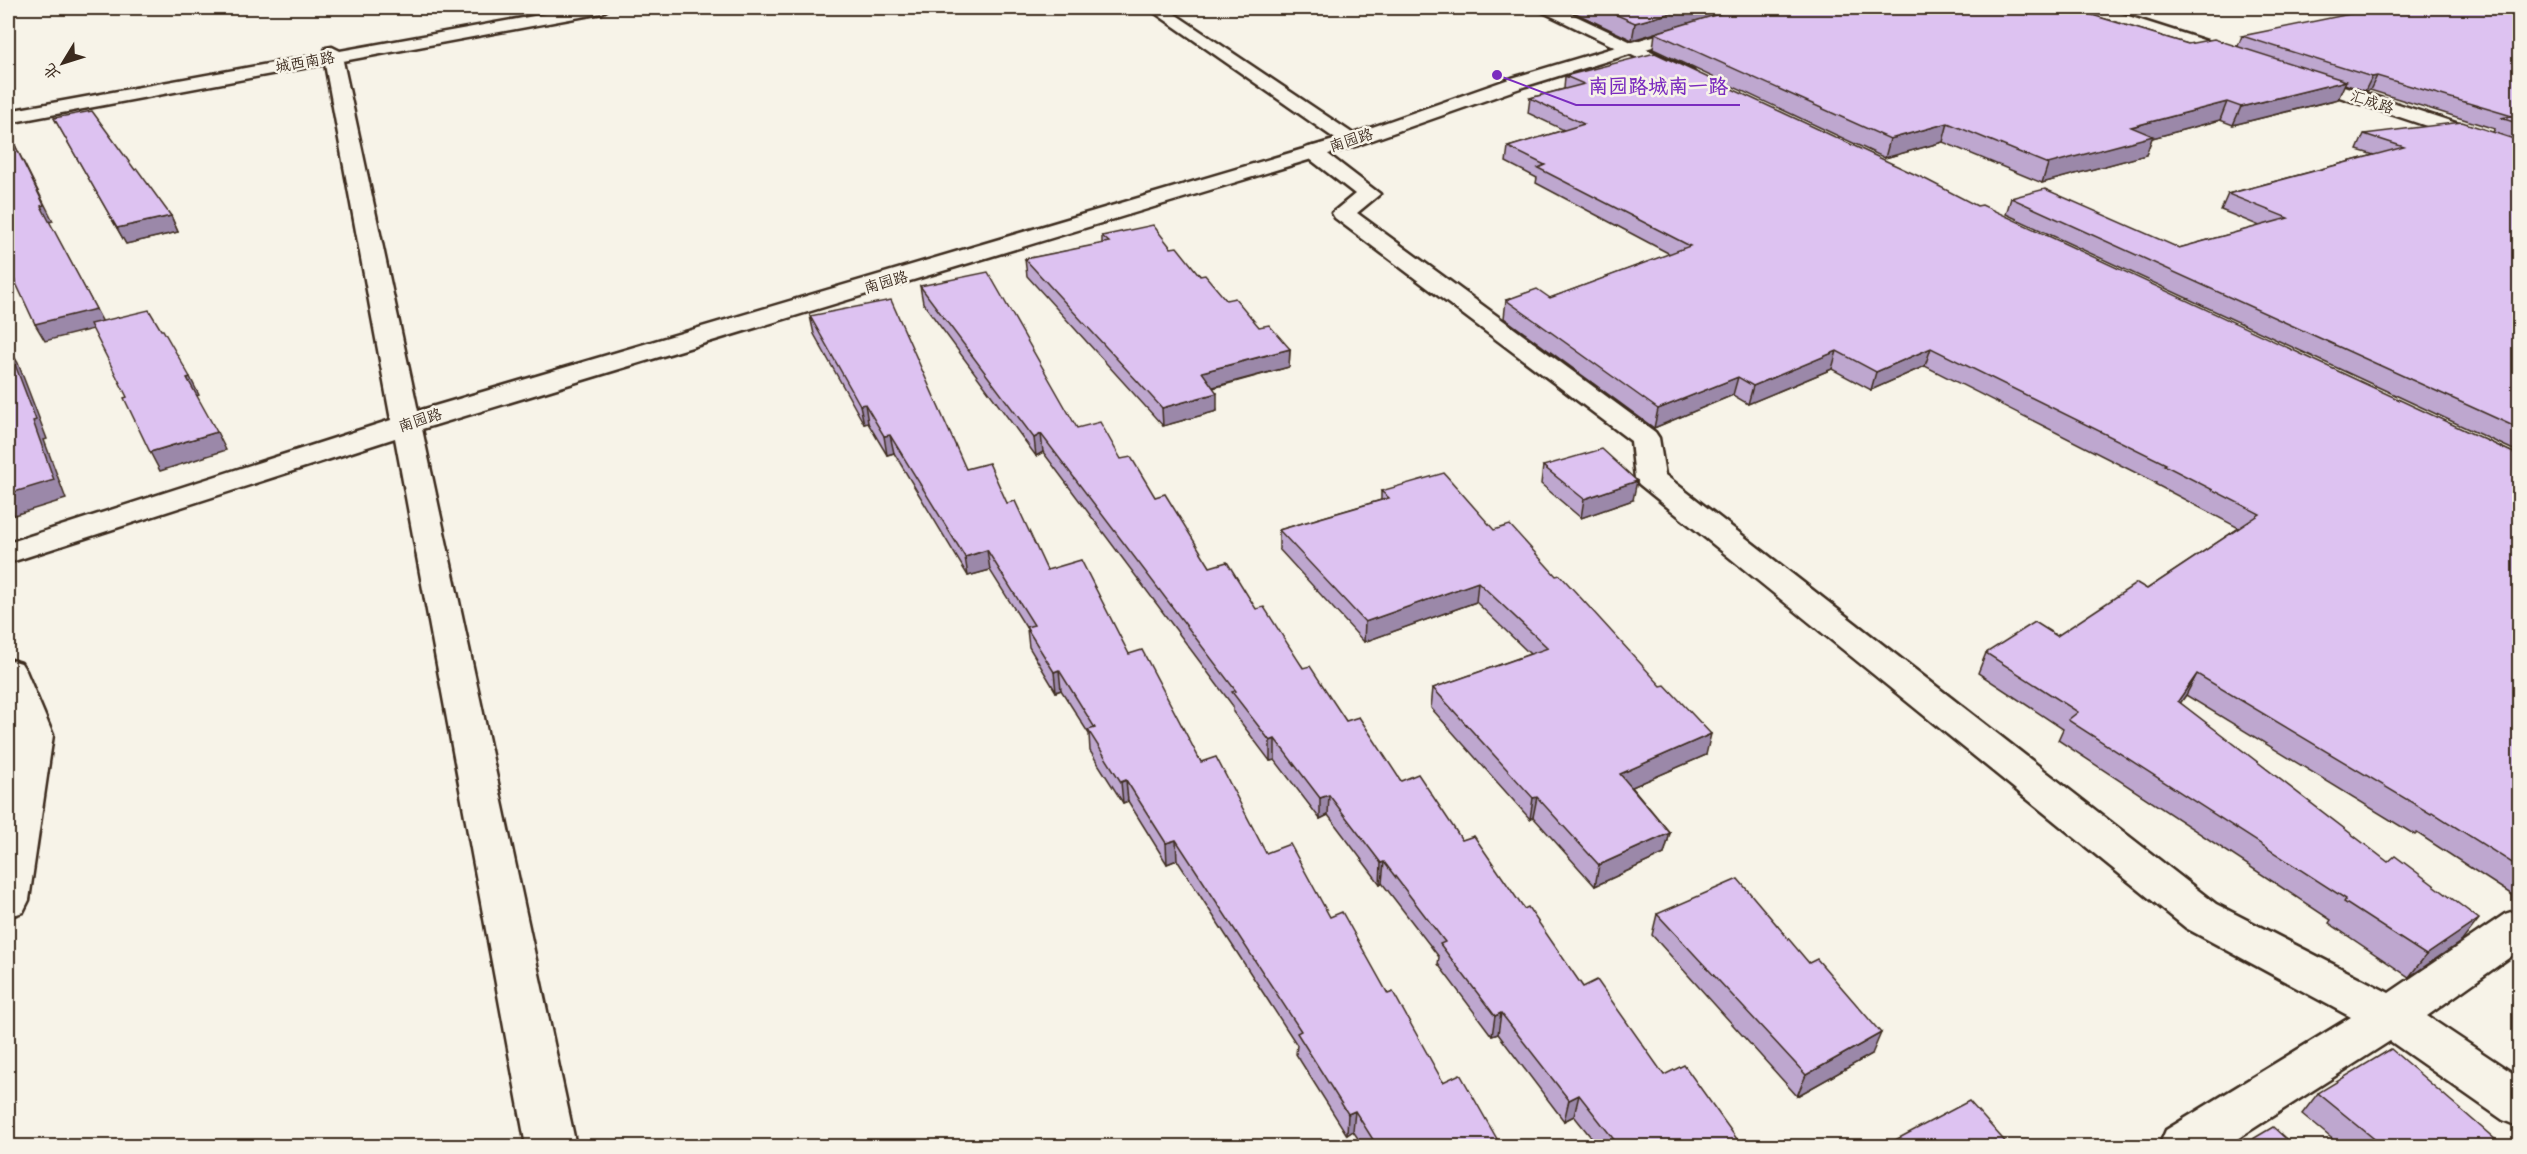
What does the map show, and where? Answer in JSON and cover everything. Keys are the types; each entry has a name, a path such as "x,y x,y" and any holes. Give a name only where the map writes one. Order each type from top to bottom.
{"street":[{"name":"城西南路","path":"8,117 573,8"},
{"name":"城西南路","path":"8,111 602,8"},
{"path":"1156,8 1351,141"},
{"path":"1547,8 1706,84"},
{"name":"南园路","path":"8,553 407,424 617,359 883,283 1313,153 1519,82 1763,8"},
{"path":"2088,8 2259,64"},
{"path":"333,54 551,1146"},
{"name":"汇成路","path":"2281,72 2520,151"},
{"path":"1313,153 1369,194 1343,213 1645,438 1650,478 2202,916 2391,1016 2520,1105"},
{"path":"8,672 34,735 8,900"},
{"path":"2184,1146 2391,1016 2520,926"}],"building":[{"path":"1601,8 1690,8 1635,23"},
{"path":"1739,8 2069,8 2188,44 2214,39 2346,81 2241,107 2227,102 2131,127 2153,136 2048,164 1948,123 1890,139 1655,33"},
{"path":"2379,8 2520,8 2520,124 2501,118 2512,116 2377,76 2372,77 2242,36"},
{"path":"1655,53 1927,180 1977,206 1982,205 2520,456 2520,868 2432,812 2431,814 2197,674 2178,701 2388,862 2395,856 2479,919 2426,955 2344,902 2346,899 2068,720 2078,712 1986,653 2035,622 2057,636 2137,583 2147,589 2260,514 2164,465 2166,464 1931,348 1876,372 1837,351 1753,386 1738,377 1658,409 1506,300 1537,289 1550,298 1690,246 1538,168 1545,165 1508,147 1584,124 1530,98 1584,84 1565,76"},
{"path":"92,111 171,216 117,228 54,118"},
{"path":"2462,122 2520,141 2520,429 2011,198 2045,189 2179,248 2288,218 2228,194 2404,147 2364,134"},
{"path":"8,131 44,205 41,206 96,309 35,324 8,266"},
{"path":"1153,225 1171,248 1177,247 1200,276 1205,275 1226,300 1235,298 1259,327 1269,325 1290,349 1202,372 1217,393 1162,408 1025,259 1109,242 1102,236"},
{"path":"988,272 1077,428 1100,422 1121,459 1131,457 1155,497 1165,494 1210,567 1227,562 1256,609 1264,607 1303,668 1310,666 1346,721 1359,717 1401,781 1418,774 1462,840 1474,836 1524,909 1528,907 1583,987 1597,980 1664,1075 1684,1065 1742,1146 1619,1146 1579,1095 1569,1100 1501,1013 1495,1016 1440,944 1445,942 1384,862 1381,863 1329,795 1320,798 1275,739 1270,741 1232,692 1236,691 1041,434 1034,438 920,286"},
{"path":"891,300 966,469 989,463 1007,503 1015,501 1047,570 1081,560 1129,654 1142,650 1201,762 1216,757 1266,853 1290,844 1330,917 1342,912 1388,994 1393,992 1443,1082 1460,1074 1501,1146 1377,1146 1355,1111 1348,1114 1297,1033 1301,1031 1176,840 1166,843 1126,780 1121,782 1088,730 1095,728 1059,670 1054,672 1026,627 1034,625 987,550 965,557 890,435 884,436 865,404 860,405 810,316"},
{"path":"149,310 190,377 187,378 217,432 150,452 124,398 127,397 90,324"},
{"path":"8,346 36,420 33,421 54,480 8,494"},
{"path":"1602,449 1637,481 1584,499 1543,466"},
{"path":"1444,473 1494,530 1510,525 1556,576 1560,575 1661,686 1665,685 1711,734 1620,774 1670,833 1599,865 1537,797 1533,798 1433,688 1548,648 1478,582 1365,622 1279,530 1389,498 1381,491"},
{"path":"1738,879 1809,963 1817,959 1881,1033 1806,1075 1657,914"},
{"path":"2391,1049 2503,1146 2383,1146 2318,1093"},
{"path":"1969,1101 2009,1146 1884,1146"},
{"path":"2273,1127 2294,1146 2241,1146"},
{"path":"2515,1138 2520,1142 2520,1146 2503,1146"}],"place":[{"name":"南园路城南一路","path":"1497,75"}]}
